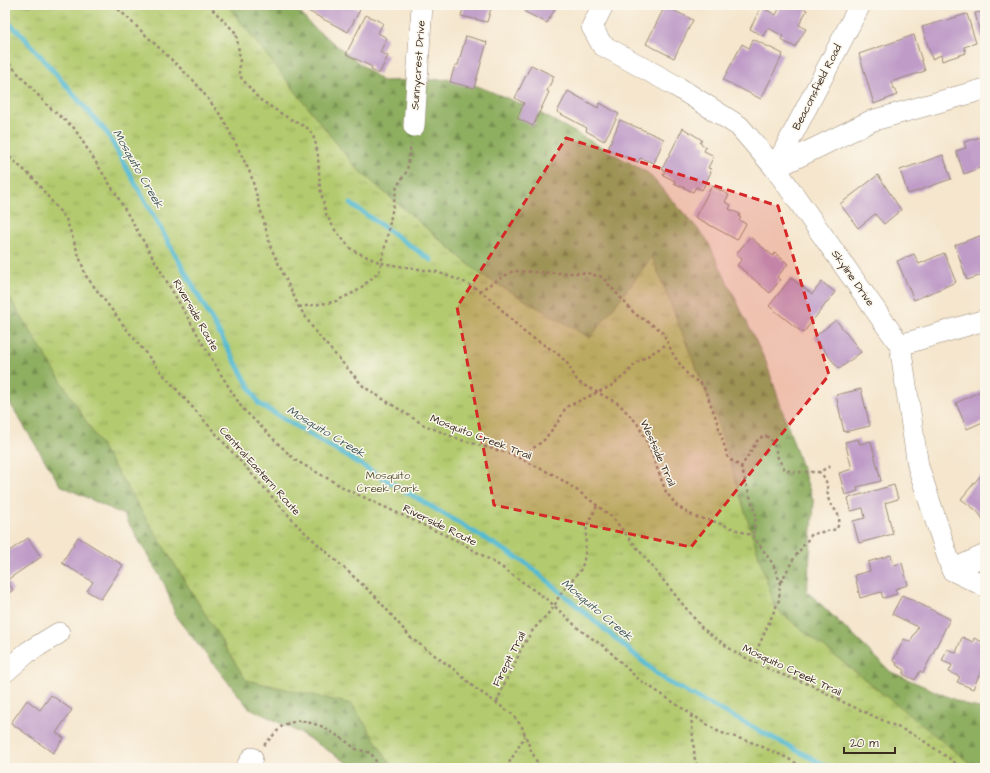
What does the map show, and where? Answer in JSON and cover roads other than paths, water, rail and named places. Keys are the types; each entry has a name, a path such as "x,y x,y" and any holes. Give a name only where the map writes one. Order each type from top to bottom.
{"street":[{"name":"Sunnycrest Drive","path":"414,126 422,5"},
{"name":"Skyline Drive","path":"603,5 592,27 602,45 676,86 739,126 775,168 900,345 918,466 952,570"},
{"name":"Beaconsfield Road","path":"775,168 860,5"},
{"path":"775,168 871,122 985,89"},
{"path":"900,345 985,320"},
{"path":"952,570 985,555"},
{"path":"952,570 985,586"},
{"path":"5,672 28,652 59,633"}],"waterway":[{"name":"Mosquito Creek","path":"5,19 22,35 107,133 259,404 526,563 666,681 830,768"},
{"path":"351,204 431,260"}],"park label":[{"name":"Mosquito Creek Park","path":"388,481"}]}
